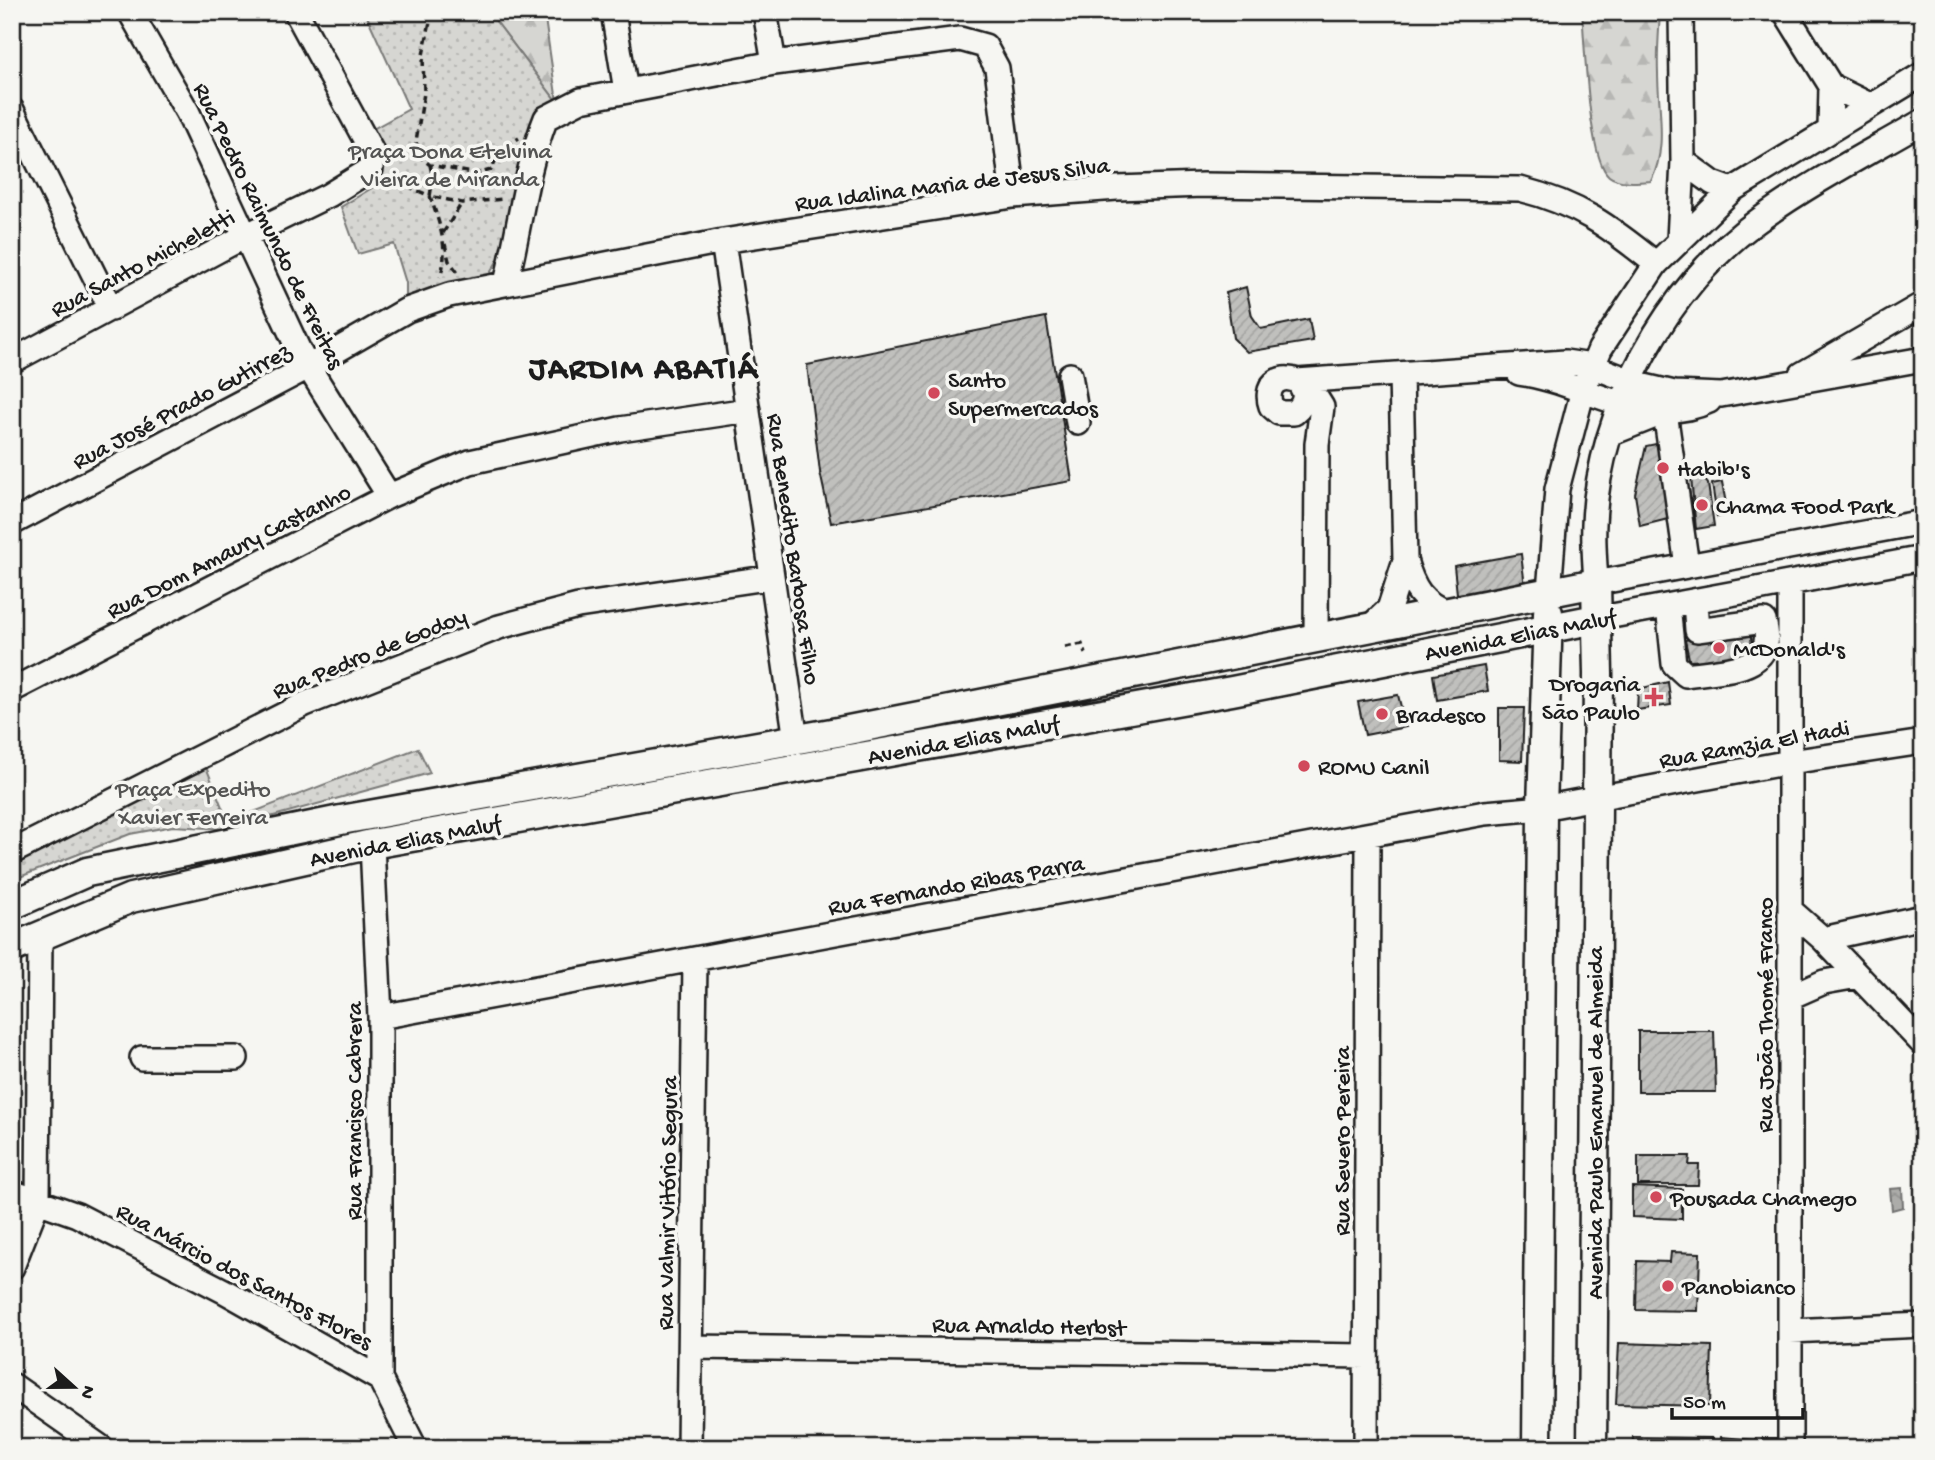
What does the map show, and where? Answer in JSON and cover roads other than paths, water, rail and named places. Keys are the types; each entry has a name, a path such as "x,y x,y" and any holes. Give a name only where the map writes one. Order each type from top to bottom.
{"main road":[{"name":"Avenida Elias Maluf","path":"12,905 87,872 341,820 796,740 1596,583"},
{"name":"Avenida Paulo Emanuel de Almeida","path":"1592,1448 1596,583"},
{"path":"1537,1448 1542,808 1549,592"},
{"name":"Avenida Elias Maluf","path":"12,948 131,898 372,844 1232,691 1596,619"},
{"path":"1232,691 1308,666 1314,656 1317,638"},
{"path":"341,820 357,828 372,844"}],"street":[{"name":"Rua Pedro Raimundo de Freitas","path":"130,12 188,113 308,367 389,496"},
{"name":"Rua Santo Micheletti","path":"12,361 247,235 329,195 373,179 372,152 296,12"},
{"path":"613,12 626,91"},
{"path":"765,12 775,63"},
{"path":"1679,240 1683,161 1681,12"},
{"path":"1784,12 1831,86 1870,105"},
{"path":"506,283 520,229 533,148 546,118 581,100 775,63 960,39 985,46 997,68 1013,196"},
{"path":"1549,592 1557,489 1580,400 1596,357 1656,264 1732,190 1923,74"},
{"path":"1830,129 1831,86"},
{"path":"12,110 111,309"},
{"path":"1894,138 1923,112"},
{"path":"1596,583 1594,523 1612,433 1630,381 1685,291 1714,258 1759,220 1923,121"},
{"path":"1683,161 1713,183 1732,190"},
{"name":"Rua Idalina Maria de Jesus Silva","path":"449,285 506,283 723,241 1013,196 1203,185 1520,190 1558,199 1589,214 1656,264"},
{"name":"Rua Benedito Barbosa Filho","path":"723,241 796,740"},
{"name":"Rua José Prado Gutirrez","path":"12,523 308,367 449,285"},
{"path":"1786,383 1923,304"},
{"path":"1644,355 1670,402 1688,566"},
{"path":"1596,357 1630,381 1670,402"},
{"path":"1317,638 1317,444 1302,394 1335,378 1496,369 1561,372 1596,357"},
{"path":"1580,400 1621,404 1670,402 1923,359"},
{"path":"1561,372 1580,400"},
{"path":"1402,374 1405,560 1412,584 1425,601 1449,613"},
{"path":"1070,375 1078,423"},
{"path":"1612,433 1670,402"},
{"name":"Rua Dom Amaury Castanho","path":"12,690 389,496 470,462 620,429 748,410"},
{"name":"Avenida Elias Maluf","path":"1596,583 1923,522"},
{"name":"Avenida Elias Maluf","path":"1596,619 1923,558"},
{"path":"1369,628 1390,609 1405,560"},
{"name":"Rua Pedro de Godoy","path":"12,852 305,704 499,627 578,606 772,577"},
{"name":"Rua João Thomé Franco","path":"1790,583 1790,1448"},
{"path":"1668,606 1674,664 1686,675 1752,663 1766,649 1768,635 1764,621 1697,629 1695,601"},
{"name":"Rua Ramzia El Hadi","path":"1596,799 1790,762 1923,742"},
{"path":"1542,808 1596,799"},
{"name":"Rua Fernando Ribas Parra","path":"380,1017 1485,813 1542,808"},
{"name":"Rua Severo Pereira","path":"1366,1448 1368,835"},
{"name":"Rua Francisco Cabrera","path":"372,844 380,1017 380,1379"},
{"path":"1790,910 1823,939 1923,1044"},
{"path":"1823,939 1923,917"},
{"path":"12,1267 38,1201 40,936"},
{"name":"Rua Valmir Vitório Segura","path":"690,1448 695,959"},
{"path":"1790,997 1824,982 1858,976"},
{"path":"142,1058 236,1058"},
{"name":"Rua Márcio dos Santos Flores","path":"12,1192 77,1215 212,1284 380,1379 415,1448"},
{"path":"1790,1331 1923,1325"},
{"name":"Rua Arnaldo Herbst","path":"691,1347 1366,1356"},
{"path":"12,1385 102,1448"}],"water":[{"path":"1902,1188 1903,1207 1892,1210 1890,1189"}],"place":[{"name":"Santo Supermercados","path":"934,393"},
{"name":"Habib's","path":"1663,468"},
{"name":"Chama Food Park","path":"1702,505"},
{"name":"McDonald's","path":"1719,648"},
{"name":"Drogaria São Paulo","path":"1654,697"},
{"name":"Bradesco","path":"1382,714"},
{"name":"ROMU Canil","path":"1304,766"},
{"name":"Pousada Chamego","path":"1656,1197"},
{"name":"Panobianco","path":"1668,1286"}],"district":[{"name":"JARDIM ABATIÁ","path":"644,366"}],"park label":[{"name":"Praça Dona Etelvina Vieira de Miranda","path":"450,164"},
{"name":"Praça Expedito Xavier Ferreira","path":"193,802"}]}
